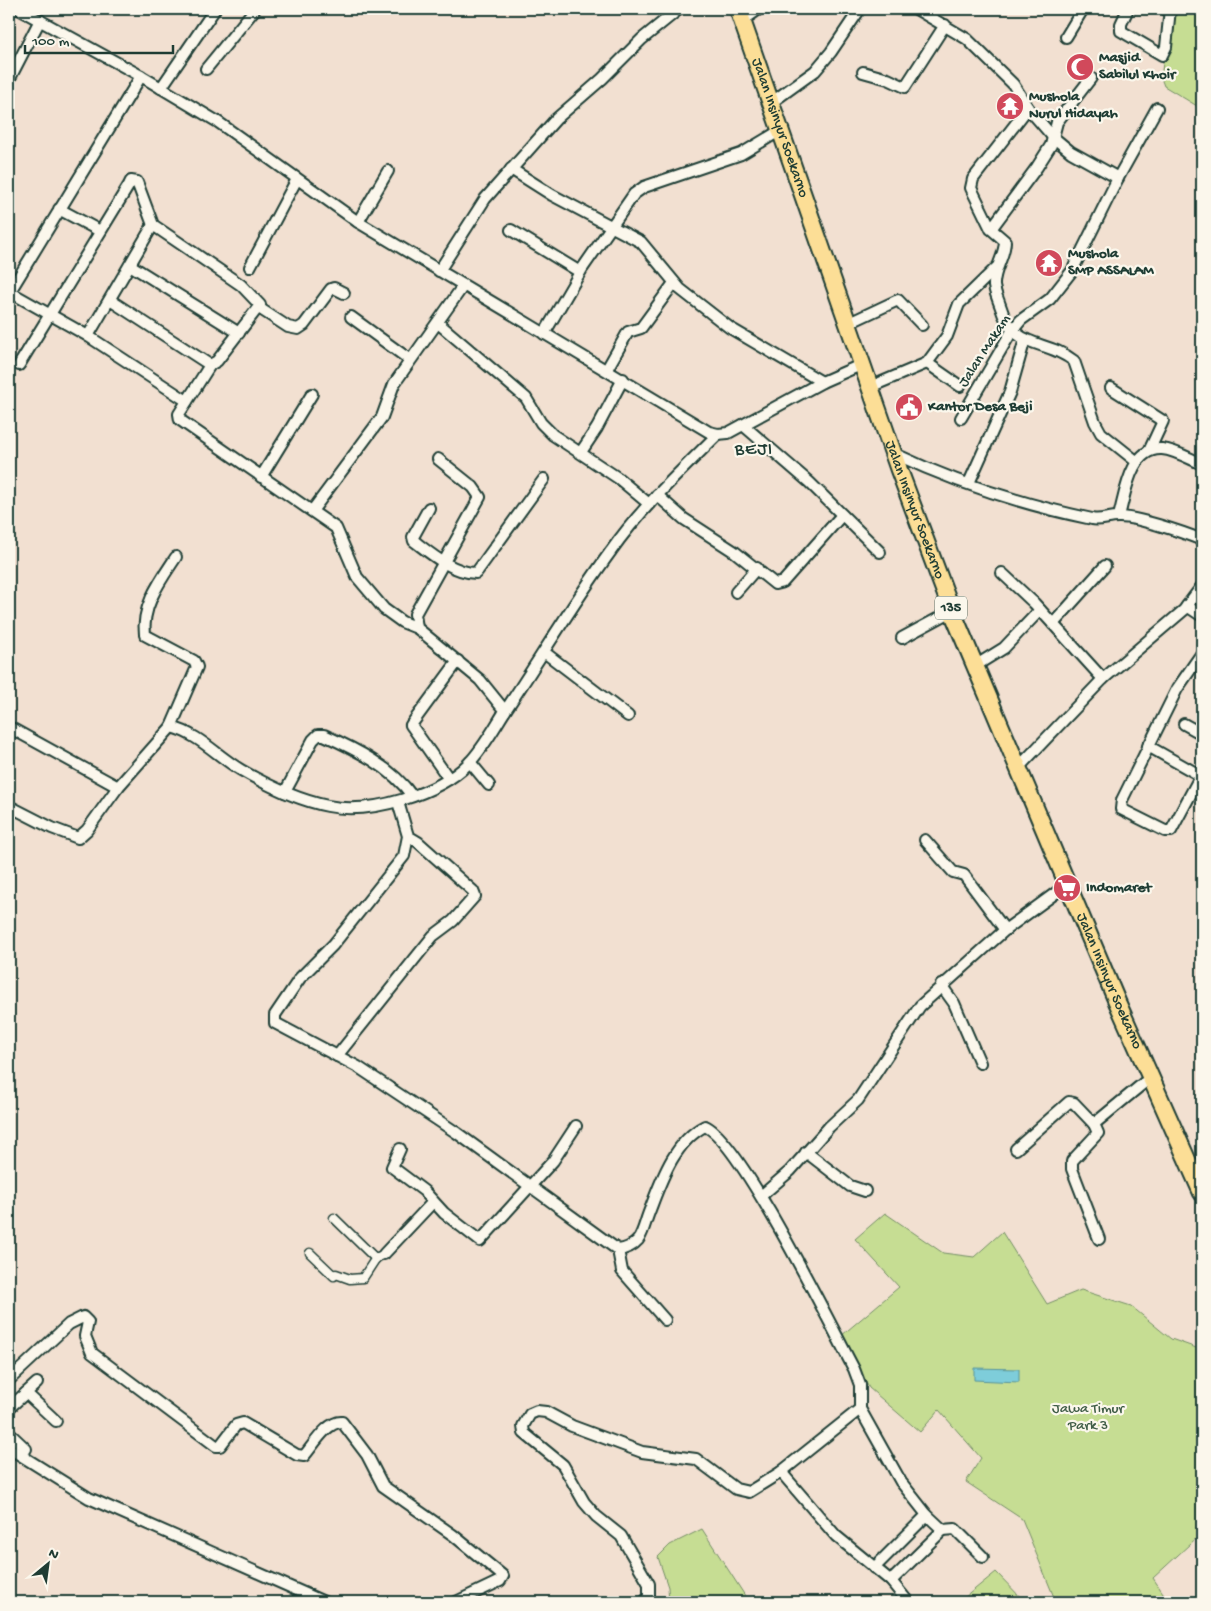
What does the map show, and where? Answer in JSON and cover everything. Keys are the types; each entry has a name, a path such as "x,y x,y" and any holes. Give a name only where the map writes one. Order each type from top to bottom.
{"main road":[{"name":"Jalan Insinyur Soekarno","path":"740,15 772,102 893,453 952,612 1202,1193"}],"street":[{"path":"19,9 36,15 218,122 358,222 544,334 607,369 686,420 718,434 728,433 822,382 863,364"},
{"path":"161,88 215,9"},
{"path":"206,69 255,9"},
{"path":"740,15 759,9"},
{"path":"772,102 815,71 831,52 860,9"},
{"path":"916,9 966,39 1005,75 1028,108 1053,137 1071,152 1118,178"},
{"path":"1066,37 1083,9"},
{"path":"1128,9 1120,31 1162,54 1166,47 1170,9"},
{"path":"439,272 485,199 511,169 556,119 672,11"},
{"path":"9,80 12,67 36,15"},
{"path":"863,72 888,79 905,87 945,25"},
{"path":"142,76 58,209 9,293 88,336 187,401"},
{"path":"990,229 1037,166 1053,137 1058,122 1091,78"},
{"path":"1028,108 1014,130 973,179 971,188 990,229 1005,241 996,268 994,286 1005,321 1012,331 1025,339 1074,361 1095,422 1102,433 1136,461"},
{"name":"Jalan Makam","path":"961,418 1012,331 1021,320 1050,299 1072,271 1118,178 1158,108"},
{"path":"544,334 580,272 613,227 627,202 634,194 644,187 741,154 781,130"},
{"path":"511,169 552,195 644,244 674,283 730,328 822,382"},
{"path":"358,222 388,171"},
{"path":"250,267 297,179"},
{"path":"19,365 131,181 134,180 139,185 152,225 241,285 260,302 259,308 217,361 210,365 178,414 180,420 336,528 351,568 384,608 402,622 417,628 458,661 480,680 505,711"},
{"path":"58,209 100,231"},
{"path":"88,336 152,225"},
{"path":"511,230 580,272"},
{"path":"130,265 239,333"},
{"path":"870,387 927,363 947,336 959,304 996,268"},
{"path":"607,369 627,334 641,328 674,283"},
{"path":"312,511 382,416 394,384 463,286"},
{"path":"259,308 288,327 298,329 304,325 331,289 334,288 344,293"},
{"path":"110,300 210,365"},
{"path":"848,323 898,300 922,325"},
{"path":"351,317 410,360"},
{"path":"438,323 526,398 541,423 553,435 618,478 649,504"},
{"path":"969,482 1010,392 1025,339"},
{"path":"927,363 960,386"},
{"path":"581,452 597,428 623,379"},
{"path":"1110,388 1163,421 1149,451 1136,461 1127,484 1119,516"},
{"path":"261,476 312,394"},
{"path":"743,425 809,482 880,552"},
{"path":"171,727 181,730 209,746 240,770 285,792 329,807 361,808 398,802 449,779 470,762 611,550 657,495 718,434"},
{"path":"1149,451 1165,450 1202,464"},
{"path":"893,453 1037,506 1095,520 1119,516 1170,529 1202,540"},
{"path":"417,628 415,614 480,497 473,487 438,459"},
{"path":"429,508 413,537 414,541 444,562 463,572 476,573 544,479"},
{"path":"657,495 689,523 757,568 775,584 782,582 842,516"},
{"path":"9,806 59,831 78,838 87,830 118,787 171,727 197,668 194,661 145,635 145,630 146,612 159,584 176,557"},
{"path":"1054,624 1105,566"},
{"path":"736,592 757,568"},
{"path":"1002,573 1054,624 1103,679"},
{"path":"1019,767 1103,679 1187,606 1202,586"},
{"path":"1187,606 1202,616"},
{"path":"975,666 1004,648 1040,610"},
{"path":"902,638 952,612"},
{"path":"544,652 628,716"},
{"path":"1148,746 1202,774 1171,832 1165,831 1121,809 1122,800 1148,746 1177,689 1202,653"},
{"path":"449,779 411,725 458,661"},
{"path":"1184,724 1202,734"},
{"path":"9,727 118,787"},
{"path":"285,792 313,740 318,735 324,735 360,752 405,786 412,796"},
{"path":"470,762 489,785"},
{"path":"398,802 408,836 408,845 400,862 333,945 300,978 275,1015 275,1022 278,1026 358,1067 457,1132 618,1250 622,1271 664,1320"},
{"path":"337,1056 433,936 454,921 475,896 418,842 408,836"},
{"path":"925,840 953,872 964,875 1005,930"},
{"path":"761,1196 790,1171 806,1152 858,1100 909,1020 941,985 1005,930 1068,884"},
{"path":"941,985 954,1003 980,1063"},
{"path":"1094,1124 1151,1077"},
{"path":"1016,1149 1069,1102 1074,1103 1094,1124 1098,1133 1074,1158 1071,1165 1099,1239"},
{"path":"400,1149 392,1167 424,1191 433,1202 480,1242 553,1161 576,1126"},
{"path":"618,1250 632,1246 639,1239 659,1187 677,1152 705,1126 711,1129 723,1140 761,1196 854,1369 860,1385 860,1409 901,1482 927,1515 943,1530 955,1530 984,1557"},
{"path":"806,1152 850,1186 865,1191"},
{"path":"310,1253 334,1276 336,1274 354,1279 363,1278 380,1256 433,1202"},
{"path":"334,1218 380,1256"},
{"path":"9,1380 69,1324 83,1317 88,1322 85,1336 92,1354 216,1446 220,1446 236,1425 243,1422 297,1455 304,1456 329,1427 337,1422 342,1422 366,1454 384,1486 453,1536 503,1576 500,1581 456,1602"},
{"path":"9,1408 37,1384"},
{"path":"26,1393 56,1421"},
{"path":"644,1602 649,1597 649,1584 629,1546 621,1536 596,1516 584,1502 562,1466 524,1434 523,1426 530,1414 537,1411 546,1412 572,1426 642,1452 696,1459 730,1485 743,1492 757,1488 781,1472 860,1409"},
{"path":"9,1433 26,1449"},
{"path":"9,1448 89,1498 324,1602"},
{"path":"781,1472 836,1536 891,1581 908,1602"},
{"path":"874,1568 927,1515"},
{"path":"891,1581 943,1530"}],"green space":[{"path":"1170,9 1202,9 1202,109 1164,86 1161,78"},
{"name":"Jawa Timur Park 3","path":"885,1213 943,1253 974,1257 1002,1232 1047,1304 1081,1290 1131,1306 1171,1339 1202,1350 1202,1533 1153,1578 1169,1602 1056,1602 1022,1519 966,1482 981,1458 939,1410 920,1432 869,1388 841,1336 899,1287 855,1239"},
{"path":"702,1529 749,1602 669,1602 668,1587 658,1557 670,1545"},
{"path":"996,1572 1025,1602 959,1602"}],"water":[{"path":"974,1368 1019,1369 1019,1382 974,1380"}],"place":[{"name":"Masjid Sabilul Khoir","path":"1080,67"},
{"name":"Mushola Nurul Hidayah","path":"1010,106"},
{"name":"Mushola SMP ASSALAM","path":"1049,263"},
{"name":"Kantor Desa Beji","path":"909,407"},
{"name":"Indomaret","path":"1067,888"}],"district":[{"name":"BEJI","path":"754,450"}]}
